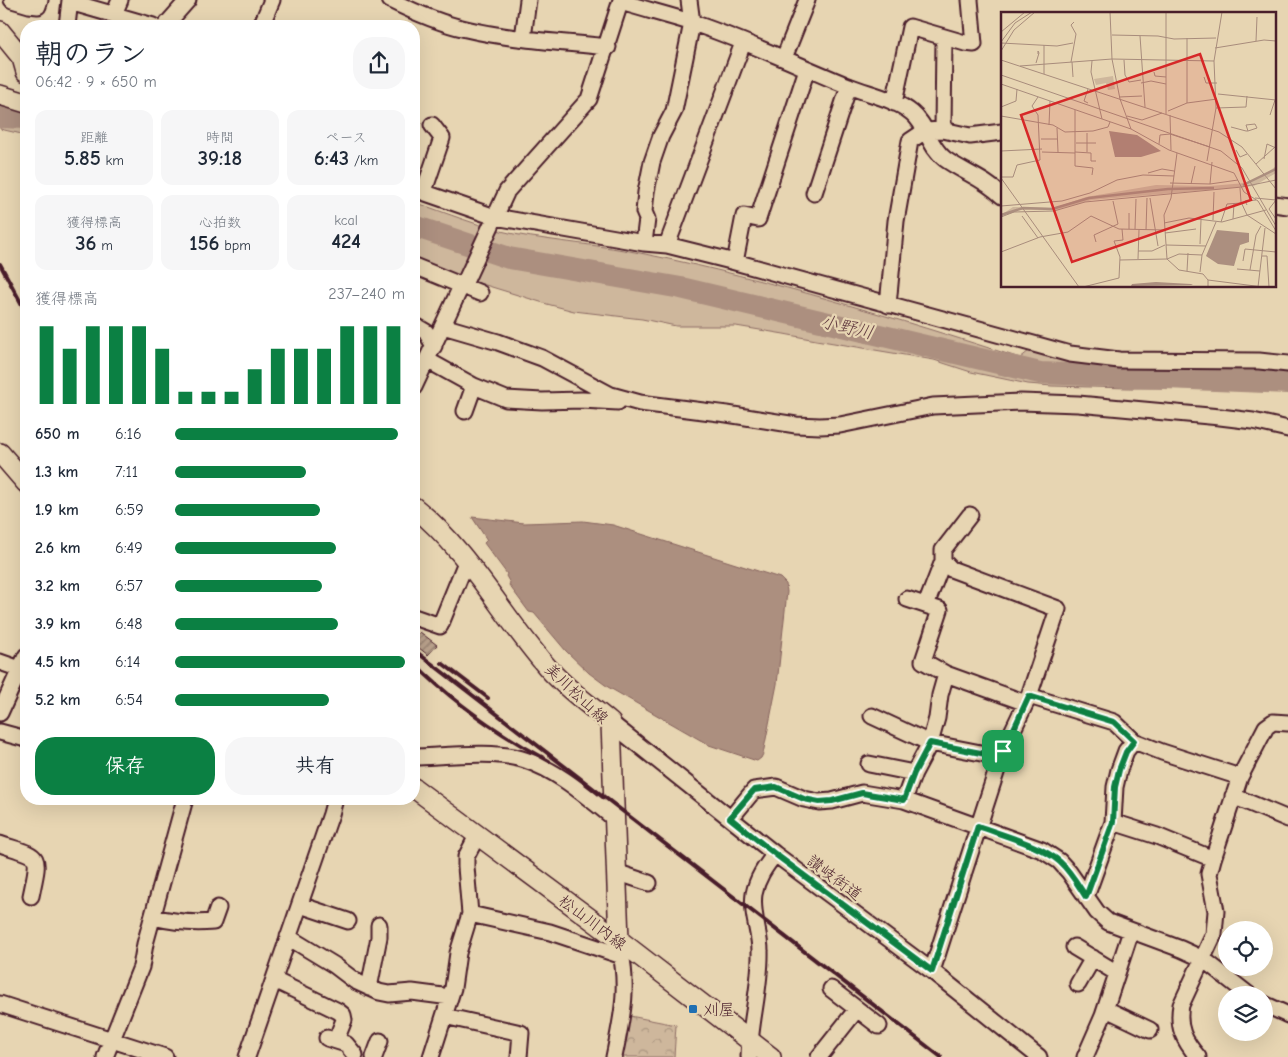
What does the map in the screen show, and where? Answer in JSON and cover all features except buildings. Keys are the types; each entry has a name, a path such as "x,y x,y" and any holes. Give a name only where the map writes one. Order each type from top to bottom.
{"main road":[{"path":"0,31 20,56"},
{"path":"0,95 20,101"},
{"path":"0,453 20,475"},
{"name":"美川松山線","path":"420,513 447,538 549,670 611,723 620,948"},
{"name":"松山川内線","path":"420,793 749,1049 771,1057"}],"street":[{"path":"12,0 38,6 40,0"},
{"path":"170,20 188,0"},
{"path":"264,20 272,0"},
{"path":"390,0 438,20 466,29 524,38 608,47"},
{"path":"524,38 528,0"},
{"path":"644,243 647,219 644,212 652,162 661,136 674,111 692,23 689,0"},
{"path":"784,58 807,0"},
{"path":"894,103 910,27 944,38 974,44 970,0"},
{"path":"68,20 70,1 117,7 142,20"},
{"path":"420,375 507,191 589,99 608,47 621,1 692,23 784,58 911,111 920,120 933,147 944,158 983,180 1001,195"},
{"path":"943,130 944,38"},
{"path":"666,245 743,43"},
{"path":"735,262 744,216 758,219 807,69"},
{"path":"814,193 849,86"},
{"path":"420,188 442,138 432,125"},
{"path":"888,305 896,220 910,141 925,131 943,130 970,136 1001,132"},
{"path":"420,190 494,219 666,245 735,262 1042,348 1096,358 1143,361 1260,361 1288,364"},
{"path":"420,268 464,284 480,293"},
{"path":"443,326 498,342 542,358 611,395 640,403"},
{"path":"420,328 426,332 434,346"},
{"path":"427,360 474,386 506,399 640,403 820,426 840,425 933,406 1021,402 1078,404 1220,417 1253,421 1288,429"},
{"path":"465,411 474,386"},
{"path":"926,605 943,561 943,550 970,515"},
{"path":"932,971 1001,757 1028,699 1058,609 951,569 943,561"},
{"path":"420,619 440,626 466,562"},
{"path":"907,599 940,610 923,661 946,674 1028,699 1114,722 1134,741 1240,777"},
{"path":"0,662 20,662"},
{"path":"0,713 20,669"},
{"path":"904,800 914,773 930,743 946,674"},
{"path":"872,716 930,743 1001,757"},
{"path":"1198,1057 1188,1046 1181,1030 1179,1018 1182,1005 1214,934 1216,911 1209,874 1213,859 1240,777 1266,727 1273,722 1288,723"},
{"name":"讃岐街道","path":"611,723 775,854 932,971 1039,1057"},
{"path":"0,732 20,737"},
{"path":"1086,897 1113,822 1115,787 1119,770 1126,752 1134,741"},
{"path":"420,757 482,756 525,760 548,770 570,784 615,820"},
{"path":"869,764 914,773"},
{"path":"730,818 754,790 776,787 804,799 819,802 832,801 862,793 904,800 1042,850 1059,861 1097,912 1108,922 1203,959 1238,986"},
{"path":"1233,796 1288,819"},
{"path":"105,1057 141,967 183,805"},
{"path":"247,1057 333,805"},
{"path":"1113,822 1157,836 1213,859"},
{"path":"437,1054 444,1016 453,988 458,953 470,914 466,862 469,850 477,836"},
{"path":"0,844 32,854 36,859 37,865 31,896"},
{"path":"749,1049 760,950 754,912 754,895 757,880 775,854"},
{"path":"616,872 649,883"},
{"path":"300,905 348,922"},
{"path":"153,917 171,922 195,924 213,922 218,908"},
{"path":"470,914 620,948 625,981 624,1012 614,1057"},
{"path":"369,988 379,937 379,925"},
{"path":"1085,1057 1106,1009 1131,932"},
{"path":"288,937 334,965 355,981 369,988 389,994 412,992 450,997"},
{"path":"1074,947 1117,973"},
{"path":"1078,984 1093,958"},
{"path":"274,980 343,1015 344,1020 331,1039 346,1044 355,1055"},
{"path":"831,989 879,1026"},
{"path":"0,1004 165,1057"},
{"path":"1273,1008 1288,1016"},
{"path":"819,1057 857,1009"},
{"path":"1106,1009 1150,1030"},
{"path":"444,1016 521,1033 519,1057"},
{"path":"374,1057 380,1041"}],"green space":[{"path":"0,105 20,112 20,134 0,129"},
{"path":"420,204 476,224 514,234 629,251 692,264 787,288 880,314 1020,358 1029,351 1069,362 1107,367 1278,370 1288,372 1288,389 1250,385 1194,388 1130,388 1028,384 971,372 934,360 736,326 676,326 642,319 574,311 482,284 420,261"},
{"path":"630,1016 676,1025 674,1057 622,1057"}],"shaded area":[{"path":"472,517 524,523 583,521 613,525 780,578 786,584 787,592 777,684 761,758 757,761 709,745 608,687 589,673 566,651 534,613 529,612 509,585 507,574 484,543 487,540"}],"waterway":[{"name":"小野川","path":"0,117 20,118"},
{"name":"小野川","path":"420,228 509,258 681,288 1040,373 1288,383"}],"railway":[{"path":"0,264 20,301"},
{"path":"420,655 941,1057"},
{"path":"442,663 488,698"},
{"path":"420,669 478,717 549,761"}],"place":[{"name":"刈屋","path":"693,1009"}],"route":[{"path":"1029,696 1114,722 1134,741 1126,752 1119,770 1115,787 1113,822 1086,897 1059,861 1042,850 978,826 932,971 775,854 730,818 754,790 776,787 804,799 819,802 832,801 862,793 904,800 914,773 930,743 1001,757 1003,751 1029,696"}]}
